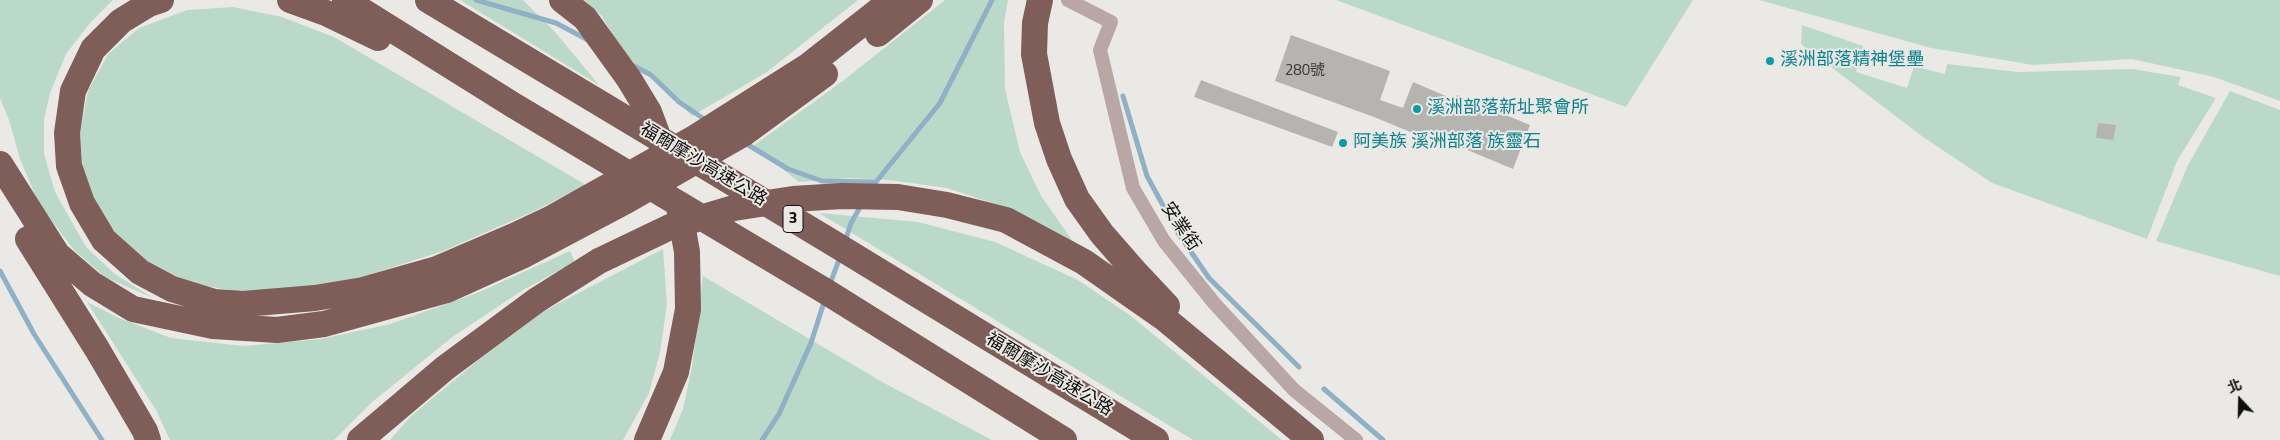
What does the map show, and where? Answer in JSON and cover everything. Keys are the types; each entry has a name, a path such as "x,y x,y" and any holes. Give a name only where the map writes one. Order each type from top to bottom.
{"highway":[{"path":"161,0 149,4 121,21 93,49 73,91 67,133 69,166 82,203 104,240 140,272 172,289 214,302 243,304 315,298 363,290 518,246"},
{"path":"290,0 326,13 513,105"},
{"path":"345,0 513,105 825,290 1064,440"},
{"name":"福爾摩沙高速公路","path":"428,0 828,240 1156,440"},
{"path":"562,0 585,18 629,79 649,112 675,180 687,252 688,309 676,372 647,440"},
{"path":"0,164 57,254 92,284 133,309 213,326 277,330 324,324 447,290 518,246 550,219 811,73 909,2"},
{"path":"1037,11 1034,54 1047,123 1059,159 1077,199 1102,234 1136,274 1244,382"},
{"path":"0,164 29,242 97,349 145,431 148,440"},
{"path":"360,440 445,368 538,300 599,261 670,227 734,208 793,199 842,196 898,197 947,205 1006,220 1084,262 1164,318 1244,382 1311,440"}],"street":[{"name":"安業街","path":"1068,0 1112,22 1100,50 1133,188 1164,241 1214,303 1294,390 1356,440"}],"green space":[{"path":"0,0 113,0 90,23 66,54 50,93 44,119 44,154 55,192 86,247 115,274 153,298 105,277 74,250 39,204 20,159 9,120 0,98"},
{"path":"460,0 523,0 555,32 599,85"},
{"path":"584,0 858,0 767,72 692,116 653,75 634,63 618,44 602,16"},
{"path":"945,0 1008,0 1004,23 1005,89 1020,152 1041,196 1074,243 1004,207 947,188 888,180 848,178 799,182 753,146 844,80"},
{"path":"1336,0 1693,0 1626,107"},
{"path":"1759,0 2280,0 2280,101 2214,77 2132,59 2033,65 1931,48"},
{"path":"233,7 282,17 334,37 586,185 530,213 443,251 362,277 294,289 238,292 188,282 143,259 116,235 95,205 83,172 80,133 88,91 108,54 139,28 187,10"},
{"path":"1802,25 1863,46 1856,72 1907,88 1914,66 1945,74 1947,64 2018,72 2132,69 2181,77 2178,85 2216,98 2177,161 2147,239 1992,183 1923,137 1801,44"},
{"path":"2230,91 2280,110 2280,276 2156,241 2188,165"},
{"path":"819,213 918,222 995,242 1078,280 1131,316 1282,440 1193,440"},
{"path":"663,249 667,304 660,352 649,393 623,440 390,440 411,416 481,358 544,311"},
{"path":"570,251 575,262 523,290 451,338 371,403 334,440 170,440 156,410 87,302 119,318 171,338 244,346 321,339 390,324 477,293"},
{"path":"703,276 884,383 992,440 670,440 683,409 692,367"}],"building":[{"path":"1291,35 1390,71 1380,100 1403,108 1413,82 1455,100 1457,95 1530,125 1513,169 1422,131 1420,136 1275,81"},
{"path":"1201,80 1338,132 1332,147 1194,97"},
{"path":"2098,123 2116,125 2113,140 2096,138"}],"waterway":[{"path":"476,0 556,23 588,40"},
{"path":"871,188 940,103 992,0"},
{"path":"632,65 651,75 679,102 707,121"},
{"path":"1123,96 1147,176 1178,233 1209,278 1299,367"},
{"path":"745,143 788,169 822,181 875,182"},
{"path":"845,242 851,223 862,204"},
{"path":"830,284 840,257"},
{"path":"0,271 34,334 102,440"},
{"path":"762,440 779,414 811,343 825,299"},
{"path":"1324,389 1383,440"}],"place":[{"name":"溪洲部落精神堡壘","path":"1770,61"},
{"name":"溪洲部落新址聚會所","path":"1417,109"},
{"name":"阿美族 溪洲部落 族靈石","path":"1343,143"}]}
